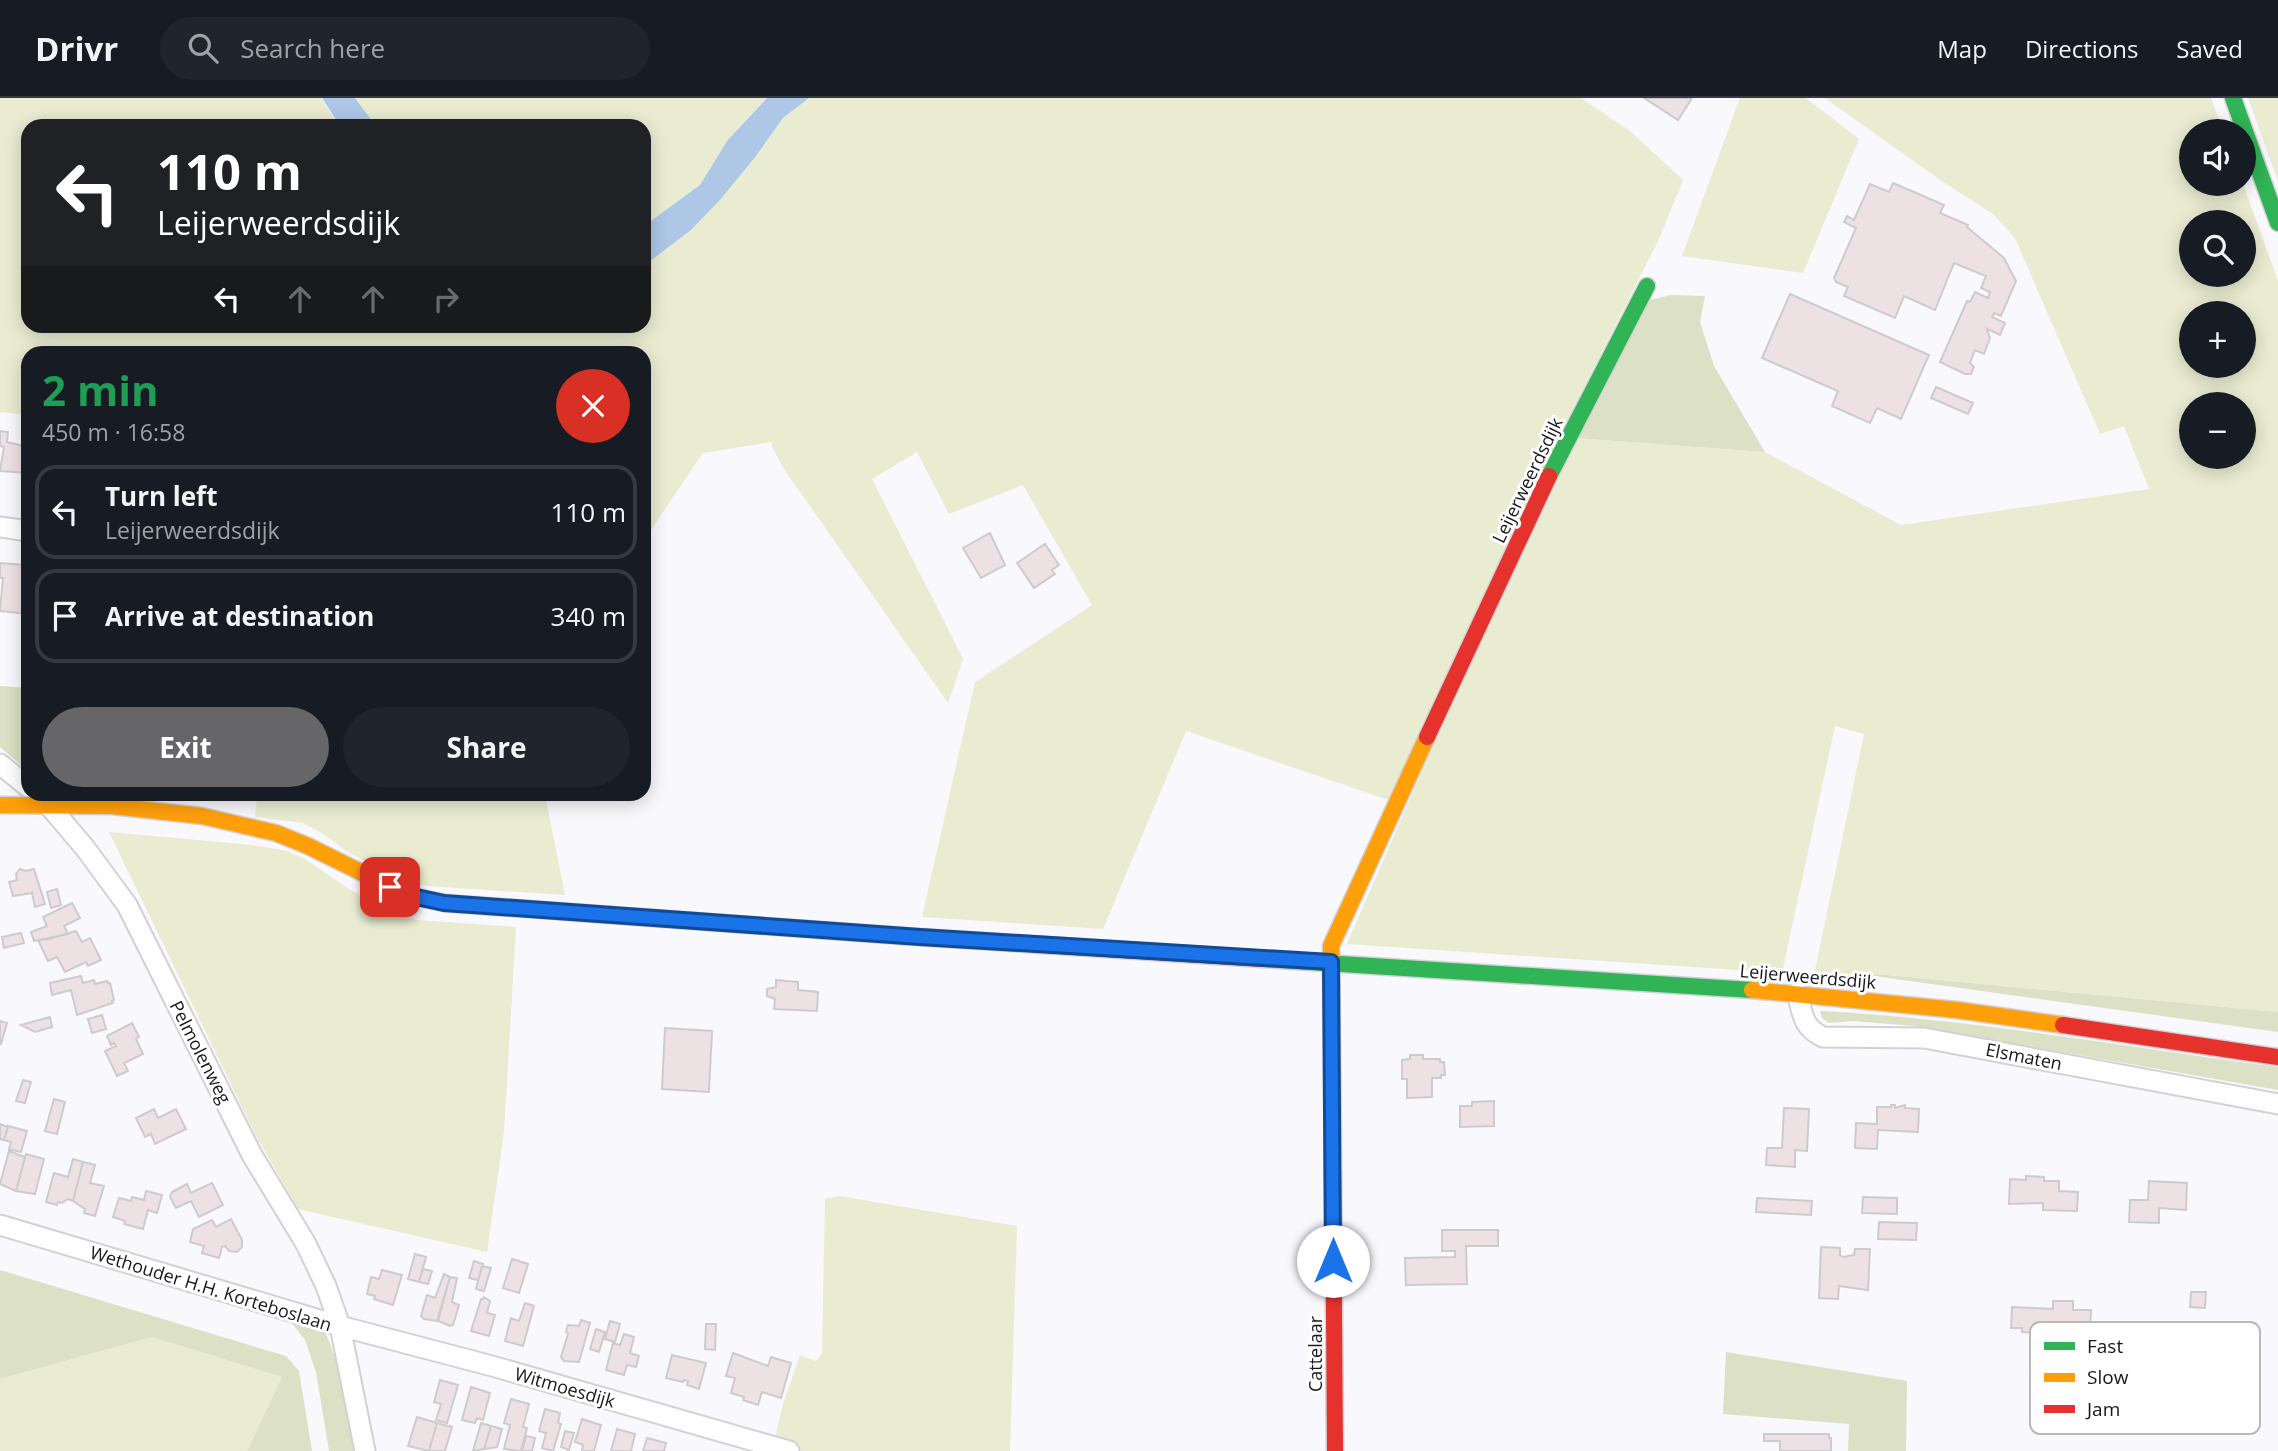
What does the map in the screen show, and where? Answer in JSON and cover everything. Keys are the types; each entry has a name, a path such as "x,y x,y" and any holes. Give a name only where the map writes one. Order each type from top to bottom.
{"street":[{"path":"2233,98 2278,223"},
{"name":"Leijerweerdsdijk","path":"1331,962 1331,946 1398,797 1557,460 1647,286"},
{"path":"0,527 21,530"},
{"path":"0,764 21,781"},
{"name":"Leijerweerdsdijk","path":"0,804 33,801"},
{"name":"Pelmolenweg","path":"45,801 107,876 127,905 252,1156 306,1244 326,1286 340,1326"},
{"name":"Leijerweerdsdijk","path":"55,801 181,813 276,833 407,895 444,903 920,937 1797,993 1956,1010 2278,1057"},
{"name":"Cattelaar","path":"1331,962 1335,1451"},
{"name":"Elsmaten","path":"1797,993 1805,1023 1810,1031 1823,1037 1924,1038 2278,1104"},
{"name":"Wethouder H.H. Korteboslaan","path":"0,1225 340,1326 365,1451"},
{"name":"Witmoesdijk","path":"340,1326 492,1366 789,1451"}],"green space":[{"path":"0,98 321,98 334,119 21,119 21,333 651,333 651,261 691,230 720,200 783,118 809,98 1581,98 1630,131 1683,180 1659,239 1559,436 1389,800 1186,731 1103,929 922,917 975,682 1092,605 1023,485 949,514 917,452 872,479 963,659 948,703 784,469 772,442 703,453 651,530 651,346 21,346 21,414 0,412"},
{"path":"355,98 767,98 727,141 700,185 651,221 651,119 371,119"},
{"path":"1740,98 1806,98 1859,139 1803,273 1682,256"},
{"path":"1825,98 2211,98 2219,119 2179,119 2179,196 2247,196 2252,210 2179,210 2179,287 2256,287 2256,220 2278,281 2278,1012 1877,974 1814,975 1864,734 1835,726 1782,973 1347,944 1457,690 1575,438 1765,452 1901,525 2149,489 2124,426 2100,434 2015,238 1993,214"},
{"path":"2248,98 2278,98 2278,181 2256,119"},
{"path":"1671,295 1705,296 1700,322 1714,366 1765,452 1575,438 1645,301"},
{"path":"0,686 21,688 21,765 0,747"},
{"path":"256,801 546,801 565,895 428,886 404,881 346,851 303,823 255,817"},
{"path":"109,832 252,845 287,851 305,859 349,889 394,913 417,920 516,927 504,1132 487,1252 298,1209 255,1134"},
{"path":"1876,974 2278,1012 2278,1032 1874,976"},
{"path":"1820,1011 1935,1020 2278,1067 2278,1090 1914,1026 1853,1021 1829,1023 1822,1018"},
{"path":"839,1196 1017,1226 1010,1451 803,1451 774,1443 783,1404 800,1355 816,1361 822,1353 825,1199"},
{"path":"0,1270 286,1356 299,1371 312,1451 247,1451 282,1377 152,1337 0,1379"},
{"path":"288,1318 323,1328 339,1373 355,1451 329,1451 316,1372 305,1340"},
{"path":"152,1337 282,1377 247,1451 0,1451 0,1379"},
{"path":"1726,1352 1907,1381 1906,1451 1848,1451 1849,1424 1723,1414"}],"water":[{"path":"322,98 355,98 371,119 336,119"},
{"path":"767,98 809,98 783,118 720,200 691,230 651,261 651,221 700,185 727,141"}],"building":[{"path":"1644,98 1692,98 1678,120"},
{"path":"1893,183 1944,205 1940,213 1968,225 1967,227 2004,258 2016,281 2001,316 1994,313 1992,317 2005,323 2000,335 1987,329 1990,338 1984,354 1975,350 1970,363 1974,367 1971,374 1965,374 1940,362 1967,301 1970,302 1975,292 1988,298 1990,292 1981,288 1986,276 1954,263 1935,310 1904,296 1895,318 1844,296 1848,287 1836,282 1834,278 1856,228 1844,222 1847,216 1854,220 1870,184 1889,192"},
{"path":"1790,294 1929,355 1901,419 1877,408 1870,423 1832,406 1838,391 1762,358"},
{"path":"1936,387 1973,403 1968,414 1931,398"},
{"path":"0,431 8,432 7,442 21,445 21,472 0,471 4,447 0,446"},
{"path":"990,533 1005,565 981,578 963,548"},
{"path":"1045,544 1059,565 1052,570 1055,574 1034,588 1017,563"},
{"path":"0,563 21,565 21,613 0,611 3,578 0,578"},
{"path":"20,869 34,869 45,904 35,907 32,893 13,896 9,882 17,880 16,874"},
{"path":"57,889 61,905 51,908 47,892"},
{"path":"72,903 80,918 64,926 68,934 34,941 31,932 47,926 43,917"},
{"path":"76,931 82,942 90,938 101,960 88,966 86,962 65,972 57,957 48,961 38,940"},
{"path":"21,933 24,943 4,948 2,937"},
{"path":"81,976 83,983 94,980 95,984 107,981 110,983 113,1003 77,1015 71,990 52,995 50,983"},
{"path":"776,980 798,982 798,990 818,992 817,1011 774,1009 775,999 767,996 767,989 776,987"},
{"path":"102,1015 106,1029 92,1033 88,1019"},
{"path":"50,1017 52,1027 35,1032 21,1025"},
{"path":"0,1021 7,1023 1,1044 0,1043"},
{"path":"132,1023 143,1054 124,1063 128,1071 117,1076 105,1051 116,1046 114,1043 111,1045 107,1036"},
{"path":"665,1028 712,1031 709,1092 662,1089"},
{"path":"1410,1055 1423,1055 1423,1059 1440,1059 1440,1062 1444,1062 1445,1075 1432,1078 1432,1097 1407,1098 1407,1079 1402,1079 1402,1060 1410,1059"},
{"path":"23,1080 31,1082 25,1103 16,1101"},
{"path":"54,1099 65,1102 57,1134 45,1131"},
{"path":"1494,1101 1494,1126 1460,1127 1460,1106 1472,1106 1472,1102"},
{"path":"1895,1105 1895,1108 1905,1105 1905,1108 1919,1109 1918,1132 1878,1130 1877,1149 1855,1148 1856,1123 1877,1124 1877,1107"},
{"path":"1784,1108 1809,1109 1807,1151 1795,1150 1795,1167 1766,1165 1767,1148 1782,1148"},
{"path":"154,1109 158,1118 176,1109 186,1129 155,1144 151,1134 145,1137 136,1118"},
{"path":"0,1124 8,1127 4,1140 0,1139"},
{"path":"8,1126 27,1131 21,1152 9,1149 11,1142 4,1140"},
{"path":"9,1151 25,1157 16,1191 0,1184"},
{"path":"26,1154 44,1159 35,1194 16,1191"},
{"path":"73,1159 83,1162 73,1201 68,1199 62,1203 58,1202 57,1205 46,1202 54,1173 68,1177"},
{"path":"83,1162 95,1165 90,1183 104,1186 95,1216 84,1213 85,1209 73,1201"},
{"path":"2026,1176 2044,1177 2044,1181 2059,1181 2059,1191 2078,1192 2077,1211 2043,1210 2043,1203 2009,1204 2010,1179 2026,1180"},
{"path":"2149,1181 2187,1183 2186,1210 2159,1208 2159,1223 2129,1222 2130,1200 2148,1200"},
{"path":"212,1183 223,1205 199,1217 191,1201 176,1208 170,1197 172,1192 187,1184 191,1193"},
{"path":"146,1191 162,1195 157,1213 148,1210 143,1229 124,1224 125,1221 113,1217 119,1198 144,1200"},
{"path":"1863,1197 1897,1198 1897,1214 1862,1213"},
{"path":"1757,1198 1812,1201 1811,1215 1756,1212"},
{"path":"231,1219 242,1240 242,1247 237,1252 222,1247 219,1258 202,1253 204,1246 190,1242 193,1229 212,1220 216,1227"},
{"path":"1879,1222 1917,1223 1916,1240 1878,1239"},
{"path":"1442,1230 1498,1230 1498,1246 1466,1246 1467,1284 1406,1285 1405,1258 1455,1257 1455,1251 1442,1251"},
{"path":"1821,1247 1840,1248 1840,1255 1843,1257 1854,1255 1855,1249 1870,1249 1868,1290 1839,1286 1838,1299 1819,1298"},
{"path":"415,1254 426,1257 419,1282 408,1279"},
{"path":"512,1259 528,1264 519,1293 503,1288"},
{"path":"474,1261 483,1264 478,1280 469,1278"},
{"path":"482,1266 491,1268 484,1291 476,1289"},
{"path":"423,1269 432,1271 428,1284 419,1282"},
{"path":"382,1270 402,1275 393,1305 367,1294 371,1277 379,1279"},
{"path":"444,1274 450,1277 437,1321 424,1319 421,1316 427,1295 435,1298"},
{"path":"450,1277 457,1278 452,1302 459,1305 453,1325 450,1326 438,1321"},
{"path":"2191,1292 2206,1292 2205,1308 2190,1307"},
{"path":"484,1297 490,1301 487,1313 495,1315 489,1336 471,1331"},
{"path":"2053,1301 2073,1301 2073,1310 2091,1310 2091,1322 2030,1322 2030,1332 2022,1332 2022,1328 2011,1328 2012,1307 2053,1309"},
{"path":"525,1303 534,1306 523,1346 505,1341 511,1318 519,1321"},
{"path":"581,1320 590,1323 579,1362 564,1361 561,1357 568,1325 579,1326"},
{"path":"610,1321 620,1324 615,1342 605,1339"},
{"path":"706,1324 716,1324 715,1350 705,1349"},
{"path":"596,1329 605,1332 599,1352 590,1349"},
{"path":"624,1334 634,1337 630,1353 639,1356 636,1367 627,1365 624,1375 606,1370 613,1343 620,1345"},
{"path":"733,1353 768,1366 771,1357 791,1363 781,1398 762,1392 758,1405 731,1393 735,1378 726,1376"},
{"path":"672,1355 706,1363 699,1389 687,1385 688,1381 666,1378"},
{"path":"440,1380 458,1385 447,1423 436,1420 441,1404 434,1402"},
{"path":"471,1387 490,1393 483,1420 477,1418 475,1423 462,1420"},
{"path":"511,1399 529,1404 521,1451 504,1449 510,1425 504,1423"},
{"path":"545,1409 560,1413 558,1423 561,1424 553,1451 542,1448 546,1433 539,1431"},
{"path":"417,1417 437,1423 429,1451 408,1446"},
{"path":"582,1419 601,1425 594,1451 582,1451 583,1445 575,1442"},
{"path":"437,1423 452,1427 445,1451 429,1451"},
{"path":"481,1423 491,1426 484,1449 473,1451"},
{"path":"491,1426 502,1429 497,1447 484,1449"},
{"path":"617,1429 635,1434 631,1451 611,1451"},
{"path":"565,1431 574,1433 569,1450 561,1447"},
{"path":"1764,1434 1829,1434 1831,1451 1780,1451 1780,1441 1764,1441"},
{"path":"526,1436 535,1438 532,1451 522,1451"},
{"path":"647,1438 666,1443 664,1451 643,1451"}],"traffic: fast":[{"path":"2233,98 2278,223"},
{"path":"1549,476 1647,286"},
{"path":"445,903 903,936"},
{"path":"1263,959 1752,990"}],"traffic: slow":[{"path":"1333,1172 1331,946 1427,737"},
{"path":"0,805 112,806 202,816 276,833 407,895 445,903"},
{"path":"1752,990 1957,1010 2063,1025"}],"traffic: jam":[{"path":"1427,737 1549,476"},
{"path":"903,936 1263,959"},
{"path":"2063,1025 2278,1057"},
{"path":"1333,1172 1335,1451"}],"route":[{"path":"390,887 407,895 444,903 920,937 1331,962 1333,1261"}]}
